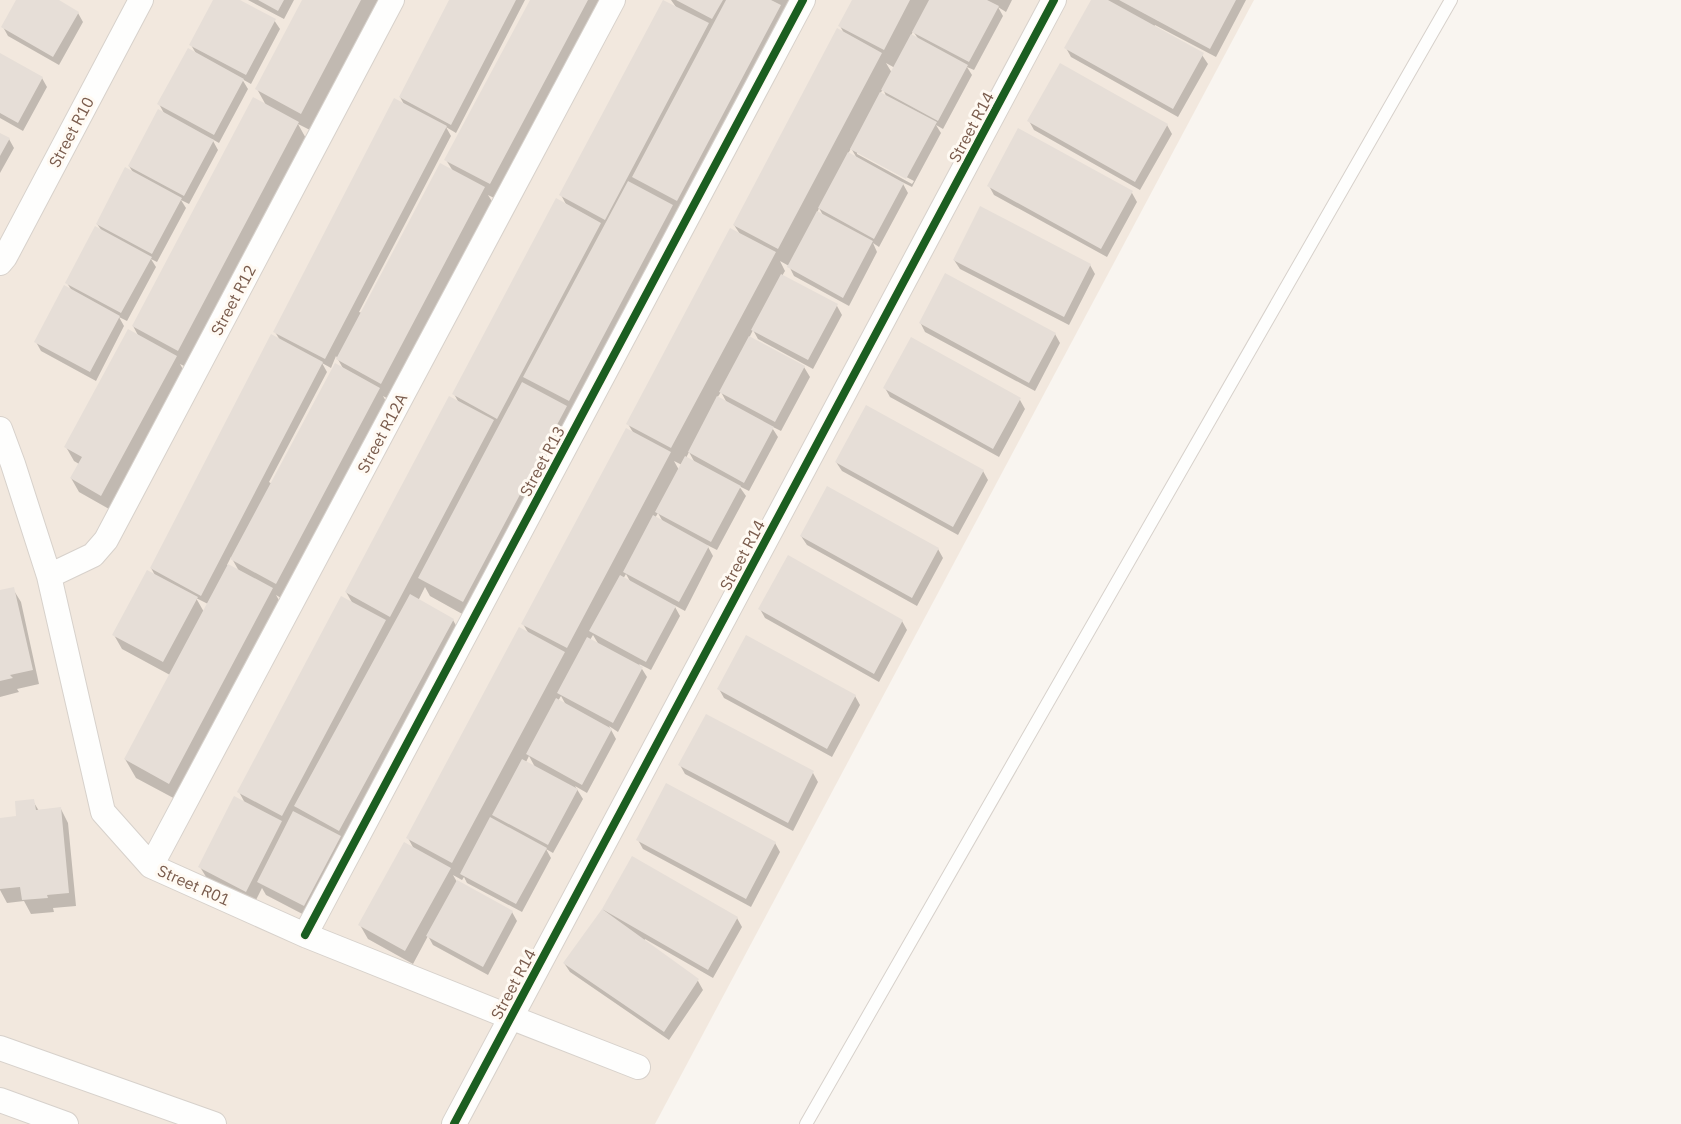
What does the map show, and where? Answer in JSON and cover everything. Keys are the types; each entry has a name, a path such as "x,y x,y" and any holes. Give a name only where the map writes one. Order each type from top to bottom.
{"street":[{"name":"Street R10","path":"0,263 141,0"},
{"name":"Street R12","path":"49,576 93,555 106,540 392,0"},
{"name":"Street R12A","path":"151,866 613,0"},
{"name":"Street R13","path":"305,934 803,0"},
{"name":"Street R14","path":"454,1124 1054,0"},
{"name":"Street R01","path":"0,429 49,576 103,812 151,866 305,934 638,1066"},
{"path":"0,1048 214,1124"},
{"path":"0,1100 66,1124"}],"lane":[{"path":"806,1124 1451,0"}],"shaded area":[{"path":"0,0 1254,0 655,1124 0,1124"}],"building":[{"path":"16,0 59,0 79,12 53,57 1,27"},
{"path":"213,0 240,0 276,19 246,75 189,45"},
{"path":"258,0 284,0 278,11"},
{"path":"302,0 361,0 301,114 255,89"},
{"path":"449,0 516,0 451,125 399,97"},
{"path":"530,0 588,0 490,184 444,160"},
{"path":"663,0 709,23 605,220 559,195"},
{"path":"676,0 723,0 712,19"},
{"path":"726,0 771,0 781,5 677,201 632,177"},
{"path":"852,0 910,0 884,50 838,26"},
{"path":"929,0 987,0 999,6 969,62 912,32"},
{"path":"1091,0 1108,0 1204,53 1173,109 1064,48"},
{"path":"1119,0 1236,0 1210,49"},
{"path":"837,28 882,53 778,249 733,225"},
{"path":"911,34 968,65 938,121 881,90"},
{"path":"188,48 244,79 214,135 157,104"},
{"path":"0,53 43,77 18,123 0,113"},
{"path":"1060,63 1168,124 1135,182 1027,121"},
{"path":"880,92 937,122 906,179 850,149"},
{"path":"253,97 299,122 178,351 132,326"},
{"path":"394,98 447,126 325,359 273,332"},
{"path":"158,109 214,140 184,196 128,166"},
{"path":"1018,128 1133,191 1101,249 987,186"},
{"path":"0,133 10,138 0,156"},
{"path":"848,152 904,183 874,239 818,208"},
{"path":"440,163 485,187 381,384 336,359"},
{"path":"125,167 182,198 152,254 96,224"},
{"path":"628,181 673,205 569,401 523,377"},
{"path":"556,198 601,223 497,419 452,394"},
{"path":"980,206 1091,264 1064,317 953,260"},
{"path":"817,211 873,241 843,298 787,267"},
{"path":"95,226 152,257 121,313 65,283"},
{"path":"730,228 776,252 671,448 626,424"},
{"path":"945,273 1056,333 1029,383 919,323"},
{"path":"781,274 838,304 808,360 751,330"},
{"path":"64,285 120,316 90,372 34,342"},
{"path":"128,329 177,356 101,496 70,478 82,457 64,447"},
{"path":"271,334 323,362 201,596 150,568"},
{"path":"749,336 805,366 775,422 719,392"},
{"path":"911,337 1021,398 993,449 883,388"},
{"path":"335,363 380,388 276,584 230,559"},
{"path":"522,382 567,406 463,602 418,578"},
{"path":"449,396 494,420 390,617 345,592"},
{"path":"717,396 774,427 744,483 688,452"},
{"path":"866,405 984,470 953,527 835,462"},
{"path":"626,428 671,452 567,648 521,624"},
{"path":"685,456 741,486 711,542 655,512"},
{"path":"827,486 939,548 912,598 800,536"},
{"path":"653,515 709,546 679,602 623,572"},
{"path":"788,555 903,620 874,674 758,609"},
{"path":"228,564 273,588 169,784 124,759"},
{"path":"147,570 198,597 163,662 112,635"},
{"path":"620,575 676,606 646,662 589,631"},
{"path":"14,587 33,670 10,675 13,678 0,681 0,590"},
{"path":"410,594 454,619 339,831 294,806"},
{"path":"341,596 386,620 282,816 237,792"},
{"path":"519,627 565,652 452,863 406,838"},
{"path":"746,635 856,695 827,749 717,689"},
{"path":"587,637 643,667 613,723 557,693"},
{"path":"556,698 612,729 582,785 526,754"},
{"path":"706,714 814,771 788,823 678,765"},
{"path":"522,759 578,789 548,845 492,815"},
{"path":"666,783 776,842 746,899 636,840"},
{"path":"234,796 282,821 246,892 198,867"},
{"path":"34,799 36,810 61,807 69,893 47,895 48,898 22,900 20,887 0,889 0,818 16,816 15,801"},
{"path":"293,811 341,836 304,906 257,882"},
{"path":"490,817 547,848 516,904 460,874"},
{"path":"404,842 451,868 405,951 358,925"},
{"path":"632,856 738,917 708,970 602,909"},
{"path":"457,880 513,911 483,967 426,936"},
{"path":"602,909 699,979 664,1032 563,963"}],"cycle path":[{"path":"305,935 803,0"},
{"path":"454,1124 1054,0"}]}
